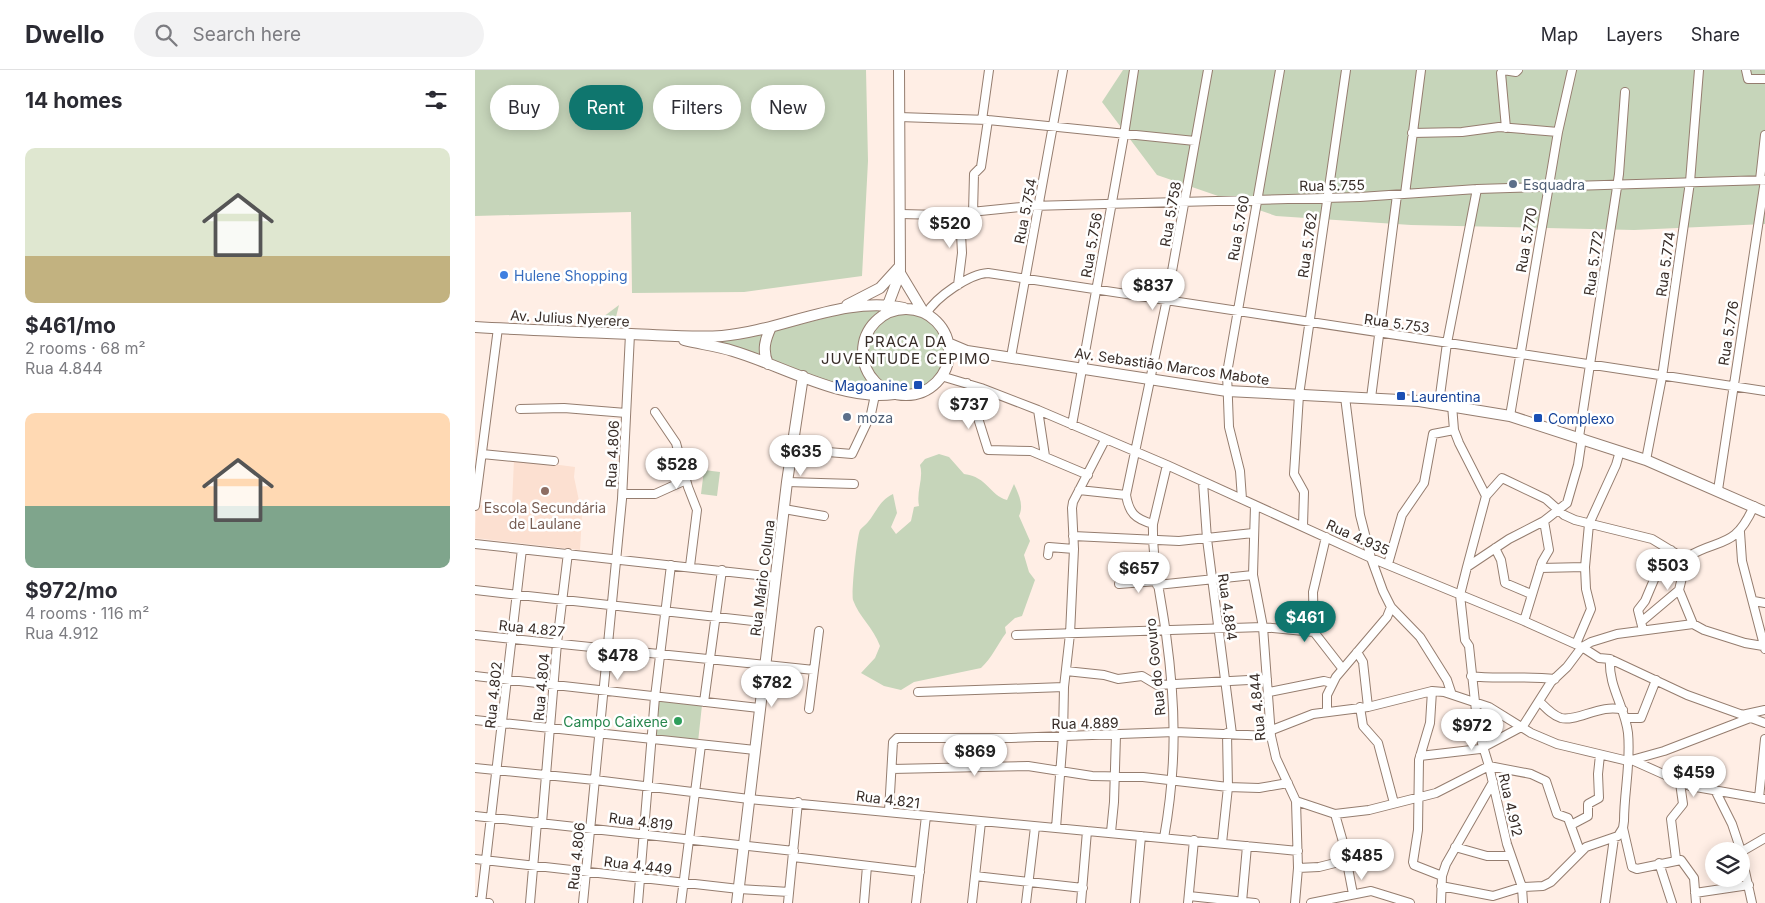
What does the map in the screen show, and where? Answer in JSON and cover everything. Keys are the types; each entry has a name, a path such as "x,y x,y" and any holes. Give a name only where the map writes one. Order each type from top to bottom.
{"main road":[{"path":"897,70 901,214 900,269 884,313 865,337 863,359 872,378 879,386 898,394 924,391 941,376 947,362 948,343 940,326 925,313 900,269"},
{"path":"897,70 902,308"},
{"path":"825,313 872,294 900,269"},
{"path":"884,313 902,308 925,313"},
{"name":"Av. Julius Nyerere","path":"475,327 663,336 722,336 771,327 825,313 884,313"},
{"path":"768,364 765,358 765,342 771,327"},
{"name":"Av. Julius Nyerere","path":"663,336 732,350 803,378 837,388 875,395 898,394"},
{"name":"Av. Sebastião Marcos Mabote","path":"948,343 967,351 1029,359 1150,380 1227,390 1439,403 1510,416 1581,437 1646,460 1765,512"},
{"name":"Av. Sebastião Marcos Mabote","path":"947,362 967,351"},
{"name":"Rua Mário Coluna","path":"737,903 787,482 803,378"}],"street":[{"path":"973,213 974,174 981,167 989,70"},
{"name":"Rua 5.754","path":"1011,357 1063,70"},
{"name":"Rua 5.756","path":"1072,425 1110,205 1125,135 1134,70"},
{"name":"Rua 5.758","path":"1125,495 1136,453 1167,299 1208,70"},
{"name":"Rua 5.760","path":"1242,499 1240,471 1229,427 1227,373 1280,70"},
{"name":"Rua 5.762","path":"1303,526 1304,492 1294,474 1299,395 1326,197 1346,70"},
{"path":"1371,398 1378,334 1413,132 1421,70"},
{"path":"1506,128 1501,73 1503,70 1516,72 1518,70"},
{"name":"Rua 5.770","path":"1510,416 1557,132 1572,70"},
{"name":"Rua 5.774","path":"1646,460 1662,377 1690,182 1699,70"},
{"path":"1747,70 1748,79 1765,79"},
{"name":"Rua 5.772","path":"1559,510 1567,503 1571,493 1581,437 1621,161 1625,92"},
{"path":"899,117 985,120 1195,141"},
{"path":"1413,132 1506,128 1557,132"},
{"name":"Rua 5.776","path":"1718,490 1763,180 1765,135"},
{"name":"Rua 5.755","path":"901,214 960,214 1039,206 1185,203 1477,189 1763,180"},
{"path":"1439,403 1447,343 1477,189"},
{"path":"959,285 962,253 960,214"},
{"name":"Rua 5.753","path":"925,313 931,306 959,285 982,273 1096,288 1378,334 1765,391"},
{"path":"475,506 498,328"},
{"name":"Rua 4.806","path":"583,903 592,828 602,691 613,605 623,494 630,334"},
{"name":"Rua 4.935","path":"941,376 967,383 1038,410 1167,465 1371,558 1524,621 1579,646 1599,658 1610,660 1687,695 1765,723"},
{"path":"967,383 988,450 1018,449 1045,456 1088,475"},
{"path":"792,449 852,454 871,414 875,395"},
{"path":"1345,397 1356,493 1371,558 1391,607 1420,636 1447,680 1451,692"},
{"path":"1452,405 1454,430 1486,496"},
{"path":"520,409 564,408 626,413"},
{"path":"1038,410 1045,456"},
{"path":"655,412 676,443 686,480 697,510 690,566"},
{"path":"1388,564 1402,515 1424,482 1431,438 1435,433 1454,430"},
{"path":"475,439 484,436"},
{"path":"1056,828 1063,736 1064,687 1070,634 1074,549 1072,508 1079,490 1105,440"},
{"path":"1420,756 1483,747 1523,726 1555,679 1567,666 1579,646 1591,609 1586,589 1585,567 1589,524 1616,465 1620,451"},
{"path":"482,454 554,461"},
{"name":"Rua do Govuro","path":"1164,838 1173,780 1175,732 1172,685 1157,583 1153,524 1167,465"},
{"path":"1460,595 1486,496 1497,481 1504,478 1546,500 1564,515 1589,524 1652,540 1687,557 1720,544 1740,532 1754,506"},
{"path":"623,494 655,494 686,480"},
{"path":"787,482 853,484"},
{"name":"Rua 4.884","path":"1203,482 1211,580 1225,680 1229,734 1228,787 1222,842"},
{"path":"1079,490 1125,495 1127,505 1135,518 1153,524"},
{"name":"Rua 4.844","path":"1255,506 1253,575 1263,628 1271,733 1276,758 1296,801 1298,868 1295,903"},
{"path":"784,509 825,516"},
{"path":"1467,567 1559,510"},
{"path":"1524,621 1540,568 1549,550 1544,521"},
{"path":"1579,646 1642,626 1693,624 1704,630 1764,647 1742,561 1740,532"},
{"path":"1073,536 1193,541 1253,533"},
{"path":"1326,537 1313,592 1314,632 1342,668"},
{"path":"475,544 690,566 776,577"},
{"path":"1048,555 1049,547 1074,549"},
{"path":"1495,548 1501,560 1505,583 1531,594"},
{"name":"Rua 4.802","path":"482,902 522,549"},
{"path":"1642,626 1638,610 1645,601 1656,575 1671,550"},
{"name":"Rua 4.804","path":"530,903 533,865 546,776 553,685 567,553"},
{"path":"1642,626 1679,590 1687,557"},
{"path":"638,903 653,741 655,696 671,565"},
{"path":"1540,568 1585,567"},
{"path":"704,702 722,570"},
{"path":"1119,584 1211,580 1253,575"},
{"path":"475,590 770,622"},
{"path":"1679,590 1693,624"},
{"name":"Rua 4.912","path":"1460,595 1465,640 1469,646 1471,676 1483,747 1511,856 1522,886 1523,903"},
{"path":"1753,601 1765,603"},
{"path":"1327,711 1327,695 1332,683 1342,668 1387,617 1391,607"},
{"path":"1016,635 1218,628 1263,628 1314,632"},
{"path":"809,709 819,631"},
{"name":"Rua 4.827","path":"475,635 813,670"},
{"path":"1357,652 1363,662 1363,726 1378,743 1394,803"},
{"path":"1610,660 1612,682 1624,714 1631,761 1623,828 1632,867 1637,869 1676,859 1684,862 1692,875 1697,903"},
{"path":"1066,671 1104,675 1118,679 1142,676 1157,685 1267,679"},
{"path":"475,676 759,708"},
{"path":"1471,676 1492,679 1514,676 1555,679"},
{"path":"1539,702 1552,714 1562,718 1609,707 1624,714 1641,718 1656,680"},
{"path":"1269,692 1324,681 1332,683"},
{"path":"918,692 1064,687"},
{"path":"1432,691 1430,723 1420,756 1418,830 1413,862 1414,865 1442,876"},
{"path":"1271,733 1327,711 1364,707 1432,691 1451,692 1475,700 1557,744 1631,761 1680,783 1762,798 1765,739"},
{"path":"1742,715 1765,710"},
{"path":"1631,761 1750,718"},
{"path":"475,720 599,733 653,741 755,750"},
{"name":"Rua 4.889","path":"892,769 893,742 899,738 1115,735 1175,732 1271,733"},
{"path":"1111,832 1116,776 1115,735"},
{"path":"681,903 701,745"},
{"path":"1571,825 1588,816 1589,804 1599,798 1598,774 1600,755"},
{"path":"889,811 892,769 1028,766 1060,769 1092,776 1173,780 1228,787 1259,788 1288,784"},
{"path":"1296,801 1335,814 1369,810 1419,798 1453,786 1489,766 1531,774 1545,781 1557,814 1568,818 1580,851"},
{"name":"Rua 4.821","path":"475,768 696,791 749,799 799,802 1035,827 1222,842 1298,851"},
{"path":"1441,903 1442,876 1455,847 1493,782"},
{"path":"1676,859 1671,819 1683,804 1680,783"},
{"path":"1715,790 1732,824 1738,842"},
{"path":"787,903 799,802"},
{"path":"1335,814 1347,860 1353,894"},
{"name":"Rua 4.819","path":"475,816 744,846 867,866 920,872"},
{"path":"916,903 926,816"},
{"path":"972,903 981,822"},
{"path":"1026,903 1035,827"},
{"path":"1441,886 1493,896 1522,886 1543,886 1551,882 1580,851 1614,838 1623,828"},
{"path":"1081,903 1087,831"},
{"path":"1135,903 1141,836"},
{"path":"1605,903 1614,838"},
{"path":"1750,847 1765,838"},
{"path":"1194,840 1189,900 1255,903"},
{"path":"1243,902 1247,846"},
{"path":"1455,847 1481,855 1511,856"},
{"name":"Rua 4.449","path":"475,859 739,889 789,892"},
{"path":"1298,868 1319,867 1347,860"},
{"path":"1659,863 1672,903"},
{"path":"864,903 867,866"},
{"path":"975,876 1083,888"},
{"path":"1695,893 1736,887"},
{"path":"1749,887 1752,903"},
{"path":"1311,903 1334,901 1353,894 1371,891 1392,900 1411,903"}],"shaded area":[{"path":"963,388 967,402 950,420 947,406 940,403 949,389"},
{"name":"Escola Secundária de Laulane","path":"514,459 575,467 574,477 582,515 580,550 475,538 476,505 512,506"}],"green space":[{"path":"475,70 866,70 868,161 862,276 744,292 632,293 631,212 475,216"},
{"path":"1123,70 1765,70 1765,224 1634,230 1411,225 1276,216 1157,175 1102,102"},
{"path":"619,305 614,325 594,324 595,320 602,321 603,317"},
{"path":"904,308 923,314 937,324 945,337 948,351 947,365 940,378 929,388 913,394 898,396 851,390 663,336 738,338 849,312"},
{"path":"939,454 949,457 964,474 983,482 1001,498 1007,500 1014,484 1021,504 1019,516 1030,541 1024,555 1029,572 1035,580 1022,616 1015,618 1005,627 1006,633 981,668 914,682 901,690 884,686 861,673 875,658 880,646 853,600 857,542 860,530 882,503 893,494 897,513 891,527 896,534 911,521 914,507 919,506 920,465 925,459"},
{"path":"704,470 720,472 717,496 701,494"},
{"name":"Campo Caixene","path":"658,701 702,705 698,742 655,738"}],"place":[{"name":"Esquadra","path":"1513,184"},
{"name":"Hulene Shopping","path":"504,275"},
{"name":"Magoanine","path":"918,385"},
{"name":"Laurentina","path":"1401,396"},
{"name":"moza","path":"847,417"},
{"name":"Complexo","path":"1538,418"},
{"name":"Escola Secundária de Laulane","path":"545,491"},
{"name":"Campo Caixene","path":"678,721"}],"district":[{"name":"PRACA DA JUVENTUDE CEPIMO","path":"906,350"}]}
